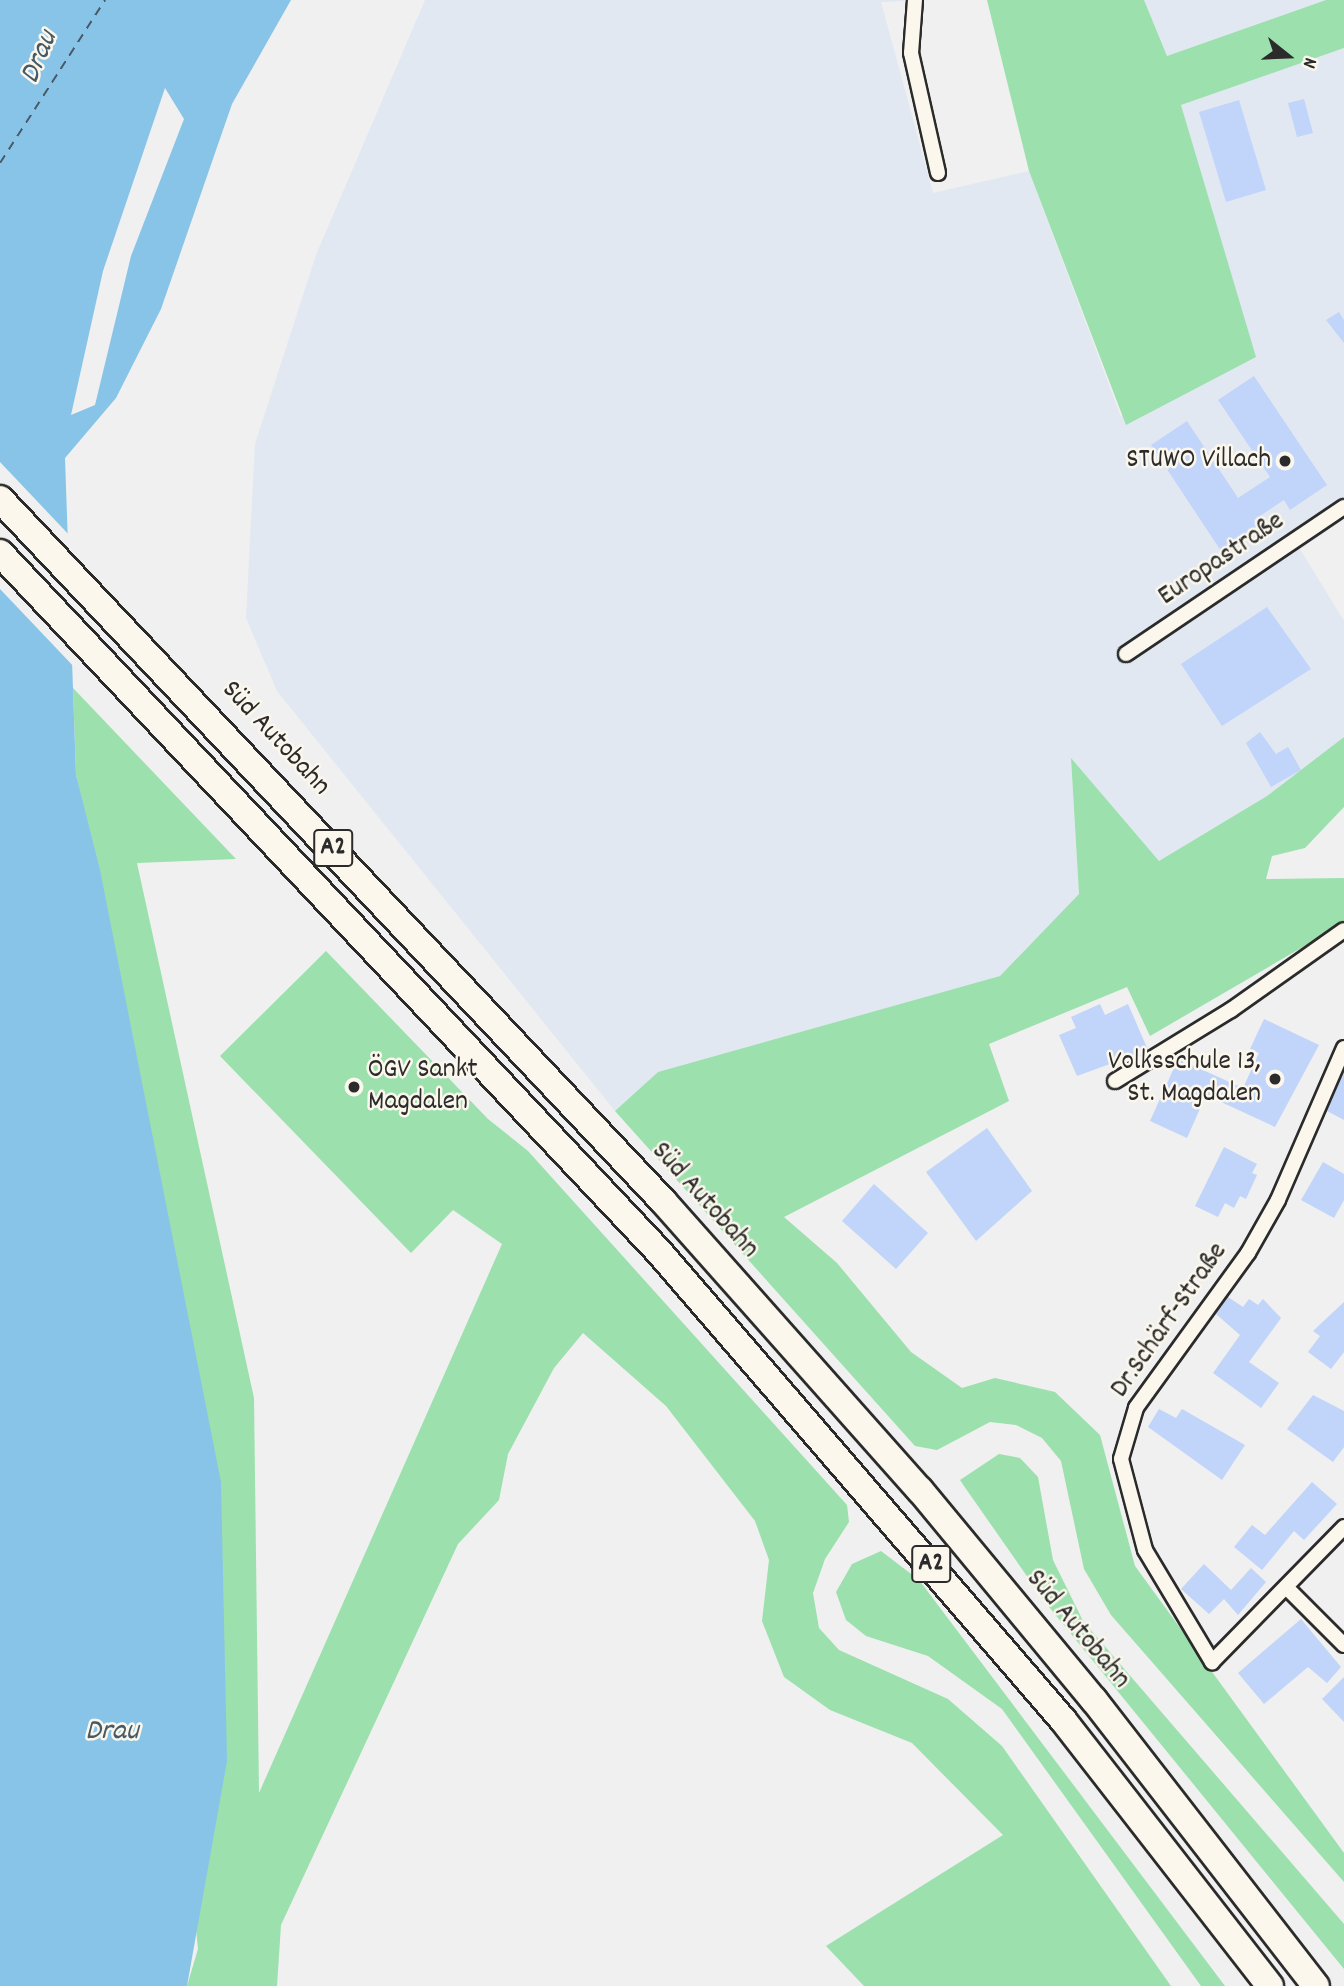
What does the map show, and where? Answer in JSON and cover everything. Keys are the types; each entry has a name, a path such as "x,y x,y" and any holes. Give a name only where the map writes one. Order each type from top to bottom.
{"highway":[{"name":"Süd Autobahn","path":"0,499 663,1201 1068,1668 1316,1986"},
{"name":"A2","path":"0,552 660,1254 1063,1720 1270,1986"}],"street":[{"path":"915,0 911,53 938,173"},
{"name":"Europastraße","path":"1126,654 1344,507"},
{"path":"1115,1081 1231,1010 1344,930"},
{"name":"Dr.Schärf-Straße","path":"1286,1587 1212,1661 1164,1589 1130,1511 1121,1460 1124,1432 1170,1354 1248,1253 1344,1048"},
{"path":"1344,1527 1286,1587 1344,1646"}],"shaded area":[{"path":"425,0 926,0 881,2 933,193 1029,171 1121,417 1213,213 1181,105 1344,48 1344,519 1300,549 1344,621 1344,737 1267,796 1159,861 1071,759 1079,894 1000,976 658,1072 615,1111 277,691 246,618 255,444 316,255"},
{"path":"1144,0 1326,0 1167,56"}],"green space":[{"path":"987,0 1144,0 1167,56 1326,0 1344,0 1344,48 1181,105 1256,357 1126,425 1029,171"},
{"path":"73,688 236,859 137,863 254,1398 259,1793 502,1244 453,1210 411,1253 220,1056 326,951 488,1119 528,1151 847,1505 849,1522 825,1559 813,1593 819,1628 839,1650 948,1699 1002,1746 1171,1986 864,1986 826,1946 1003,1835 912,1743 830,1710 784,1677 762,1621 769,1560 755,1521 666,1406 583,1333 554,1368 508,1454 499,1500 458,1544 281,1925 277,1986 187,1986 198,1949 86,819 76,775"},
{"path":"1344,737 1344,807 1305,848 1272,856 1266,879 1344,878 1344,923 1150,1036 1127,987 989,1044 1009,1101 784,1217 837,1263 911,1352 962,1388 995,1378 1055,1392 1100,1435 1135,1566 1344,1853 1344,1882 1111,1615 1084,1569 1061,1461 1042,1438 1016,1425 990,1422 937,1450 915,1446 615,1111 658,1072 1000,976 1079,894 1071,758 1159,861 1267,796"},
{"path":"999,1454 1020,1458 1038,1477 1053,1560 1083,1621 1344,1924 1344,1969 1045,1602 964,1486 960,1480"},
{"path":"881,1551 919,1580 1225,1986 1201,1986 1002,1709 928,1656 866,1636 846,1620 836,1592 852,1564"}],"water":[{"name":"Drau","path":"0,0 291,0 232,104 161,309 116,398 65,458 76,775 100,870 221,1482 227,1761 187,1986 0,1986","holes":["165,88 184,119 131,256 95,405 71,415 103,271"]}],"pier":[{"path":"0,462 72,538 76,669 0,589"}],"building":[{"path":"1304,99 1313,133 1297,137 1288,103"},
{"path":"1239,100 1266,190 1226,202 1199,112"},
{"path":"1339,312 1344,320 1344,343 1326,320"},
{"name":"STUWO Villach","path":"1254,376 1327,485 1290,510 1284,500 1254,520 1260,529 1223,554 1151,445 1187,421 1238,498 1270,477 1218,400"},
{"path":"1267,607 1311,669 1222,726 1181,664"},
{"path":"1260,732 1276,754 1288,747 1301,770 1271,787 1246,743"},
{"path":"1100,1004 1105,1015 1128,1004 1148,1050 1077,1076 1059,1035 1076,1028 1071,1017"},
{"path":"1264,1019 1319,1045 1275,1127 1206,1095 1187,1138 1150,1121 1178,1059 1243,1088 1259,1053 1250,1049"},
{"path":"1344,1072 1344,1120 1327,1111"},
{"path":"987,1128 1032,1191 976,1241 926,1172"},
{"path":"1224,1147 1257,1164 1252,1173 1257,1175 1246,1199 1240,1196 1234,1208 1225,1203 1218,1217 1195,1206"},
{"path":"1323,1162 1344,1174 1344,1200 1334,1218 1301,1200"},
{"path":"874,1184 928,1233 896,1269 842,1221"},
{"path":"1228,1297 1243,1307 1249,1299 1258,1305 1263,1299 1281,1318 1249,1362 1279,1383 1261,1408 1213,1373 1240,1335 1216,1314"},
{"path":"1344,1302 1344,1352 1331,1369 1308,1352 1320,1336 1313,1331"},
{"path":"1313,1395 1344,1411 1344,1447 1333,1462 1287,1429"},
{"path":"1159,1409 1176,1418 1182,1409 1245,1445 1222,1480 1148,1427"},
{"path":"1312,1482 1337,1504 1304,1540 1294,1531 1262,1570 1234,1547 1252,1525 1265,1535"},
{"path":"1204,1564 1231,1590 1251,1568 1266,1582 1238,1615 1224,1599 1209,1614 1181,1589"},
{"path":"1301,1619 1341,1667 1327,1683 1308,1667 1264,1704 1238,1673"},
{"path":"1344,1677 1344,1722 1322,1699"}],"ferry route":[{"path":"0,163 105,0"}],"place":[{"name":"STUWO Villach","path":"1285,461"},
{"name":"Volksschule 13, St. Magdalen","path":"1275,1079"},
{"name":"ÖGV Sankt Magdalen","path":"354,1087"}]}
